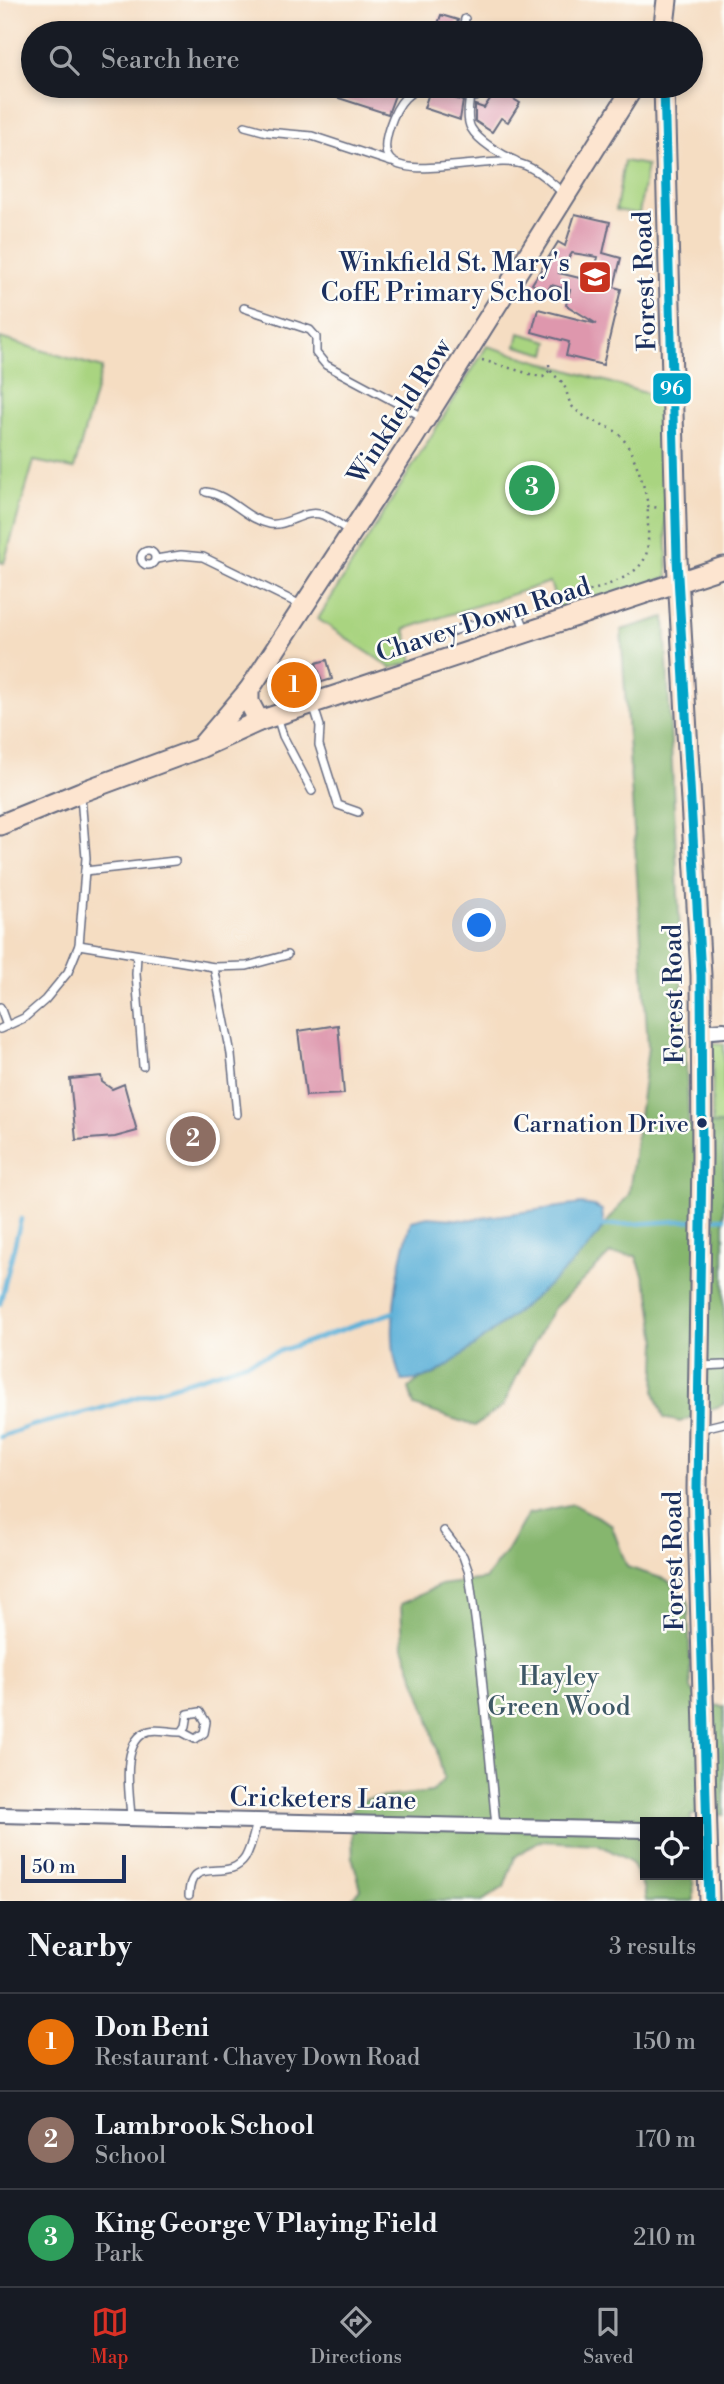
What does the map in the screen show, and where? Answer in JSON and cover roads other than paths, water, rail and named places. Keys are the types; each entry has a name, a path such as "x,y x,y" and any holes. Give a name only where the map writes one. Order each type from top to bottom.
{"main road":[{"path":"664,21 667,0"},
{"name":"Winkfield Row","path":"200,748 248,690 352,533 627,98"},
{"name":"Forest Road","path":"664,98 678,582 701,975 697,1489 702,1817"},
{"name":"Chavey Down Road","path":"268,718 724,567"},
{"path":"1,821 200,748 268,718 249,702 248,690"},
{"name":"Forest Road","path":"703,1842 709,1901"}],"street":[{"path":"700,1032 724,1030"},
{"name":"Cricketers Lane","path":"0,1815 640,1830"}],"lane":[{"path":"395,163 388,157 385,145 389,129 401,102 406,98"},
{"path":"473,98 469,117 471,128 497,152 547,179 566,196"},
{"path":"245,126 267,132 312,136 395,163 433,168 483,163 520,163"},
{"path":"244,308 310,330 316,337 316,353 326,365 426,418"},
{"path":"206,492 218,493 256,519 272,524 284,523 305,514 321,514 352,533"},
{"path":"156,559 181,555 203,557 304,606"},
{"path":"419,642 509,613 520,616 526,633"},
{"path":"313,704 320,726 319,745 338,805 358,812"},
{"path":"268,718 283,736 313,791"},
{"path":"0,1007 4,1027 24,1018 45,1000 68,972 79,945 86,858 80,792"},
{"path":"85,871 175,861"},
{"path":"79,945 214,967 247,966 287,955"},
{"path":"137,955 136,974 144,1066"},
{"path":"214,967 231,1054 237,1114"},
{"path":"699,1366 724,1365"},
{"path":"698,1430 724,1423"},
{"path":"444,1531 463,1556 469,1573 480,1656 496,1827"},
{"path":"132,1818 128,1766 134,1744 144,1733 152,1730 182,1732"},
{"path":"189,1895 192,1877 202,1871 234,1868 244,1859 257,1821"}],"water":[{"path":"581,1204 602,1210 603,1226 577,1258 528,1303 438,1372 416,1380 402,1381 393,1345 394,1301 411,1221 428,1217 465,1220"}],"waterway":[{"path":"707,1219 724,1218"},
{"path":"0,1304 21,1219"},
{"path":"599,1226 695,1220"},
{"path":"0,1437 224,1370 397,1311"}],"place":[{"name":"Winkfield St. Mary's CofE Primary School","path":"595,277"},
{"name":"King George V Playing Field","path":"532,488"},
{"name":"Don Beni","path":"294,685"},
{"name":"Carnation Drive","path":"702,1123"},
{"name":"Lambrook School","path":"193,1139"}],"park label":[{"name":"Hayley Green Wood","path":"559,1691"}]}
